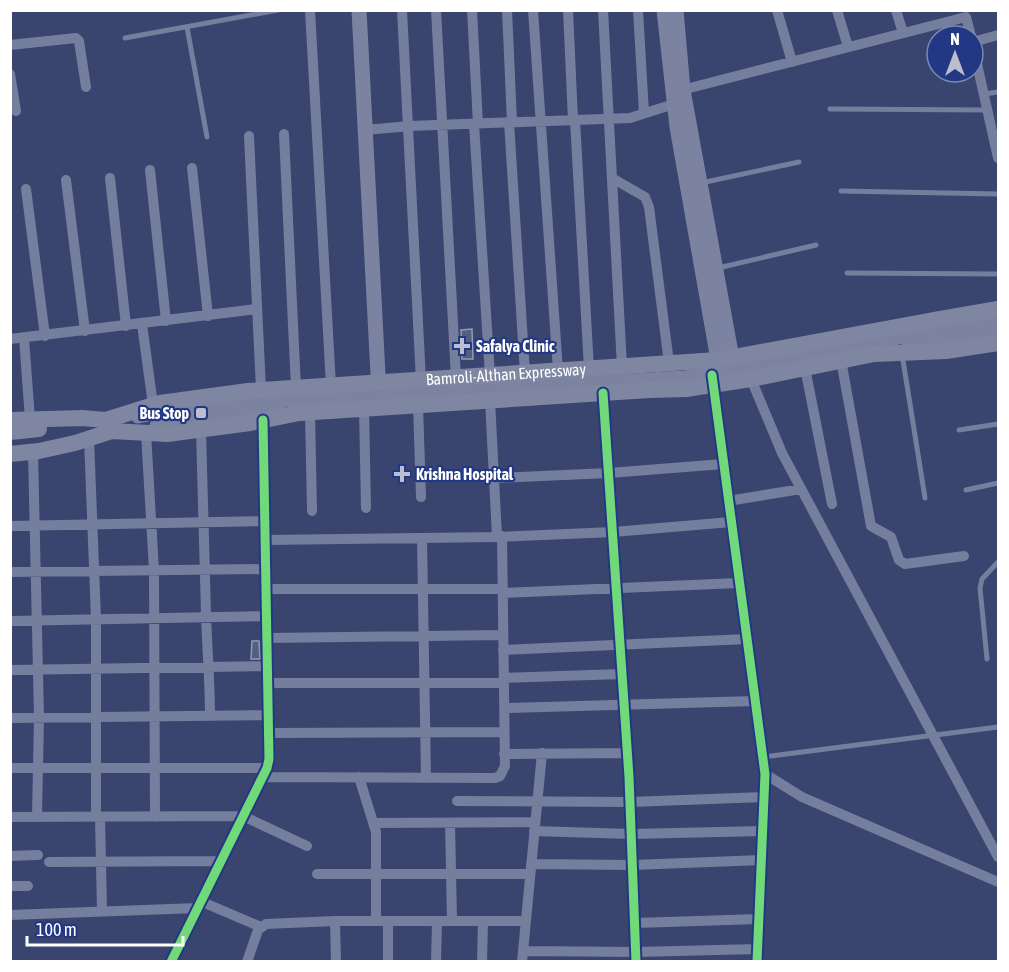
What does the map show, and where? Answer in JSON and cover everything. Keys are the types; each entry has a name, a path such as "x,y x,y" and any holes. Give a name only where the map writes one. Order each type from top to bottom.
{"main road":[{"name":"Bamroli-Althan Expressway","path":"36,436 66,426 82,417 109,425 153,405 261,390 302,400 331,386 380,395 421,381 669,363 728,371 939,318 999,309"},
{"path":"10,432 82,441 109,425 146,433 167,434 263,420 302,400 363,408 380,395 417,405 686,389 728,371 805,368 874,354 946,351 999,343"},
{"path":"10,420 36,436"},
{"path":"10,446 36,436"},
{"path":"10,454 36,436"}],"street":[{"path":"309,10 331,386"},
{"path":"359,10 380,395"},
{"path":"402,10 410,126 421,381"},
{"path":"436,10 456,378"},
{"path":"472,10 490,376"},
{"path":"507,10 510,122 525,373"},
{"path":"533,10 558,371"},
{"path":"568,10 589,369"},
{"path":"603,10 622,367"},
{"path":"638,10 644,113"},
{"path":"664,10 676,95 728,371 782,453 999,857"},
{"path":"676,10 676,95 700,183 715,268 728,371 723,464 765,774 757,962"},
{"path":"777,10 792,62"},
{"path":"837,10 848,47"},
{"path":"896,10 903,33"},
{"path":"365,130 410,126 630,118 676,95 903,33 956,15 966,17 968,24"},
{"path":"10,45 76,38 79,41 86,87"},
{"path":"10,74 16,111"},
{"path":"982,84 999,158"},
{"path":"284,134 312,511"},
{"path":"249,136 261,390"},
{"path":"192,168 208,316"},
{"path":"150,170 166,321"},
{"path":"110,178 126,326"},
{"path":"612,178 640,194 648,201 650,207 669,363"},
{"path":"66,180 85,331"},
{"path":"26,189 45,336"},
{"path":"10,339 257,309"},
{"path":"875,342 940,327 999,318"},
{"path":"142,324 153,405"},
{"path":"875,342 942,340 999,332"},
{"path":"24,338 36,436 35,526 39,669 37,817"},
{"name":"Bamroli-Althan Expressway","path":"302,400 685,378 875,342"},
{"path":"841,360 872,526 891,537 899,560 904,564 964,556"},
{"path":"805,368 832,504"},
{"path":"603,393 630,802 636,957"},
{"path":"109,425 120,420 170,410 244,400 302,400"},
{"path":"10,768 154,768 426,778 495,778 503,773 502,591 490,400"},
{"path":"417,405 421,497"},
{"path":"363,408 366,508"},
{"path":"171,962 265,773 269,759 263,420"},
{"path":"201,430 210,716"},
{"path":"146,433 154,570 155,817"},
{"path":"82,441 92,525 94,571 95,768 102,911"},
{"path":"494,477 609,473 723,464"},
{"path":"728,501 801,489"},
{"path":"10,526 265,521"},
{"path":"266,540 613,532 731,522"},
{"path":"422,537 426,778"},
{"path":"10,572 266,569"},
{"path":"266,589 502,591 739,583"},
{"path":"10,621 267,616"},
{"path":"267,638 503,635"},
{"path":"503,650 747,639"},
{"path":"10,670 268,666"},
{"path":"268,683 424,683 622,674"},
{"path":"504,708 755,701"},
{"path":"10,718 269,715"},
{"path":"269,733 504,732"},
{"path":"542,753 522,956 636,957 758,949"},
{"path":"504,754 627,753"},
{"path":"765,774 802,797 999,882"},
{"path":"359,777 376,836 376,921"},
{"path":"457,801 630,802 764,797"},
{"path":"10,817 243,816 307,846"},
{"path":"374,823 450,823 631,834 763,831"},
{"path":"450,823 452,921"},
{"path":"10,855 38,855"},
{"path":"317,874 451,874 762,860"},
{"path":"49,862 220,861"},
{"path":"10,886 28,886"},
{"path":"10,915 199,904 261,927 268,924 335,921 526,921"},
{"path":"635,923 759,919"},
{"path":"335,921 336,962"},
{"path":"388,921 388,962"},
{"path":"436,962 437,921"},
{"path":"482,962 483,921"},
{"path":"247,962 261,927"}],"lane":[{"path":"232,10 234,19"},
{"path":"125,39 278,10"},
{"path":"187,27 207,137"},
{"path":"984,94 999,92"},
{"path":"830,109 988,110"},
{"path":"700,183 799,162"},
{"path":"841,191 999,194"},
{"path":"715,268 816,245"},
{"path":"847,273 999,274"},
{"path":"902,352 925,498"},
{"path":"960,430 999,424"},
{"path":"966,490 999,483"},
{"path":"987,659 980,588 982,579 999,562"},
{"path":"763,757 999,727"}],"building":[{"path":"472,329 473,359 462,359 461,330"},
{"path":"252,641 259,641 260,659 251,659"}],"cycle path":[{"path":"712,375 765,774 757,962"},
{"path":"603,393 629,777 636,962"},
{"path":"171,962 267,768 269,759 263,420"}],"place":[{"name":"Safalya Clinic","path":"462,346"},
{"name":"Bus Stop","path":"201,413"},
{"name":"Krishna Hospital","path":"402,474"}]}
